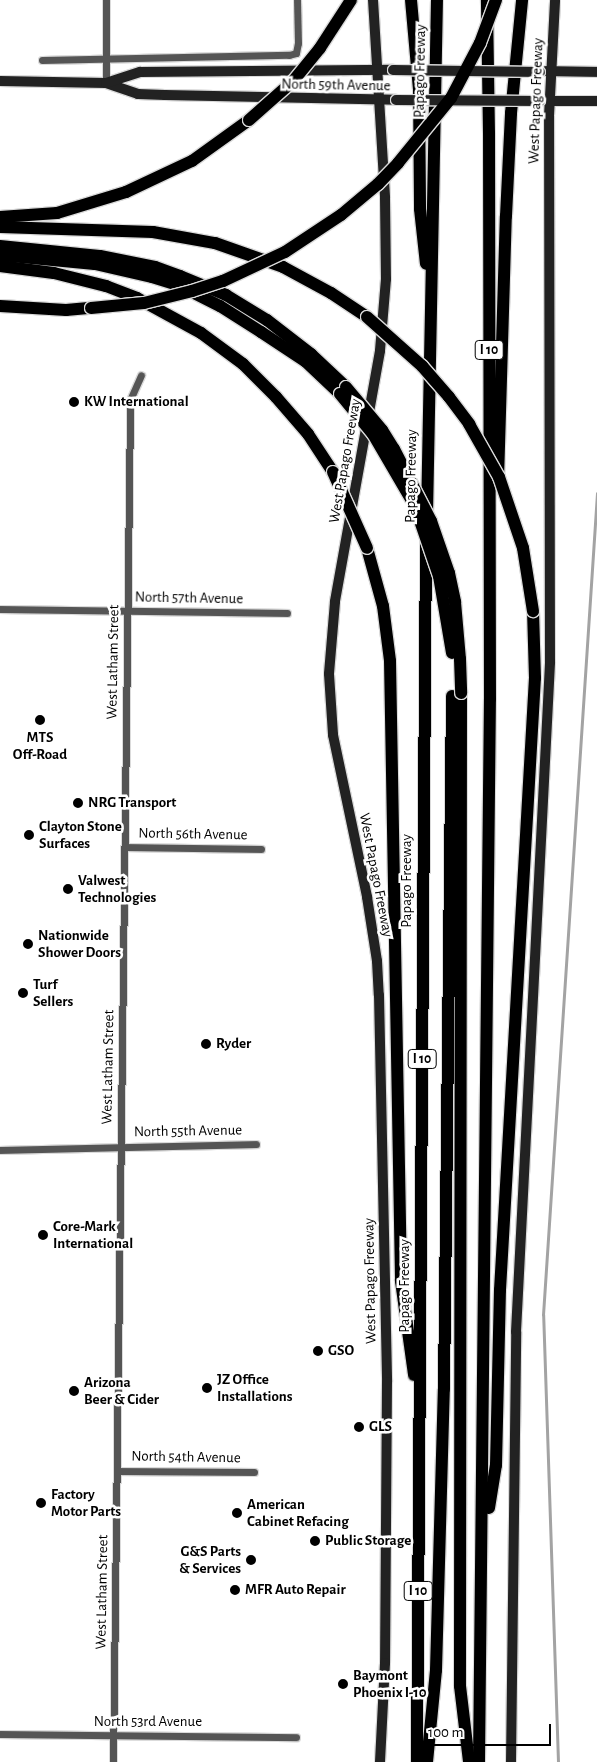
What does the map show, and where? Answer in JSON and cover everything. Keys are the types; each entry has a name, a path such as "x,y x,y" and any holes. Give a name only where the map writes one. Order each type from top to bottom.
{"highway":[{"path":"0,217 58,213 126,192 192,161 249,120 294,80 320,48 351,0"},
{"path":"411,0 419,90 420,209 431,314"},
{"name":"Papago Freeway","path":"417,1762 426,566 437,0"},
{"name":"I 10","path":"479,1762 490,700 487,0"},
{"path":"0,306 66,310 144,303 223,281 285,252 341,215 378,184 398,163 451,98 480,43 496,0"},
{"path":"490,700 506,216 511,113 522,0"},
{"path":"0,227 154,232 215,242 282,267 331,293 367,316 422,366 449,396 469,424 499,477 523,548 533,611 535,663 500,1290 496,1465 482,1550"},
{"path":"0,246 73,252 155,267 226,295 267,320 312,354 343,391 374,434 400,476 415,506 429,543 439,576 450,633 456,694 460,1686 469,1762"},
{"path":"0,255 94,264 152,277 178,286 220,306 261,332 305,361 343,391"},
{"path":"0,266 54,273 106,286 137,298 201,333 243,364 276,397 308,434 333,472 367,548 384,606 390,661 401,1281 420,1420"},
{"path":"427,1762 436,1670 444,1389 456,694"}],"main road":[{"name":"West Papago Freeway","path":"374,0 387,234 384,316 374,386 336,602 329,674 334,735 368,897 377,961 379,995 386,1382 385,1663 380,1762"},
{"name":"West Papago Freeway","path":"511,1762 516,1332 550,662 550,116 555,0"},
{"name":"North 59th Avenue","path":"106,83 140,72 393,70 597,72"},
{"name":"North 59th Avenue","path":"0,81 106,83 138,94 380,101 597,101"}],"street":[{"path":"106,0 106,83"},
{"name":"North 59th Avenue","path":"42,60 289,56 296,53 298,43 297,0"},
{"name":"West Latham Street","path":"113,1762 130,400 141,375"},
{"name":"North 57th Avenue","path":"0,609 287,613"},
{"name":"North 56th Avenue","path":"124,847 261,849"},
{"name":"North 55th Avenue","path":"0,1150 256,1144"},
{"name":"North 54th Avenue","path":"117,1471 254,1472"},
{"name":"North 53rd Avenue","path":"0,1734 296,1737"}],"waterway":[{"path":"558,1762 543,1315 597,494"}],"place":[{"name":"KW International","path":"74,402"},
{"name":"MTS Off-Road","path":"40,720"},
{"name":"NRG Transport","path":"78,803"},
{"name":"Clayton Stone Surfaces","path":"29,835"},
{"name":"Valwest Technologies","path":"68,889"},
{"name":"Nationwide Shower Doors","path":"28,944"},
{"name":"Turf Sellers","path":"23,993"},
{"name":"Ryder","path":"206,1044"},
{"name":"Core-Mark International","path":"43,1235"},
{"name":"GSO","path":"318,1351"},
{"name":"JZ Office Installations","path":"207,1388"},
{"name":"Arizona Beer & Cider","path":"74,1391"},
{"name":"GLS","path":"359,1427"},
{"name":"Factory Motor Parts","path":"41,1503"},
{"name":"American Cabinet Refacing","path":"237,1513"},
{"name":"Public Storage","path":"315,1541"},
{"name":"G&S Parts & Services","path":"251,1560"},
{"name":"MFR Auto Repair","path":"235,1590"},
{"name":"Baymont Phoenix I-10","path":"343,1684"}]}
